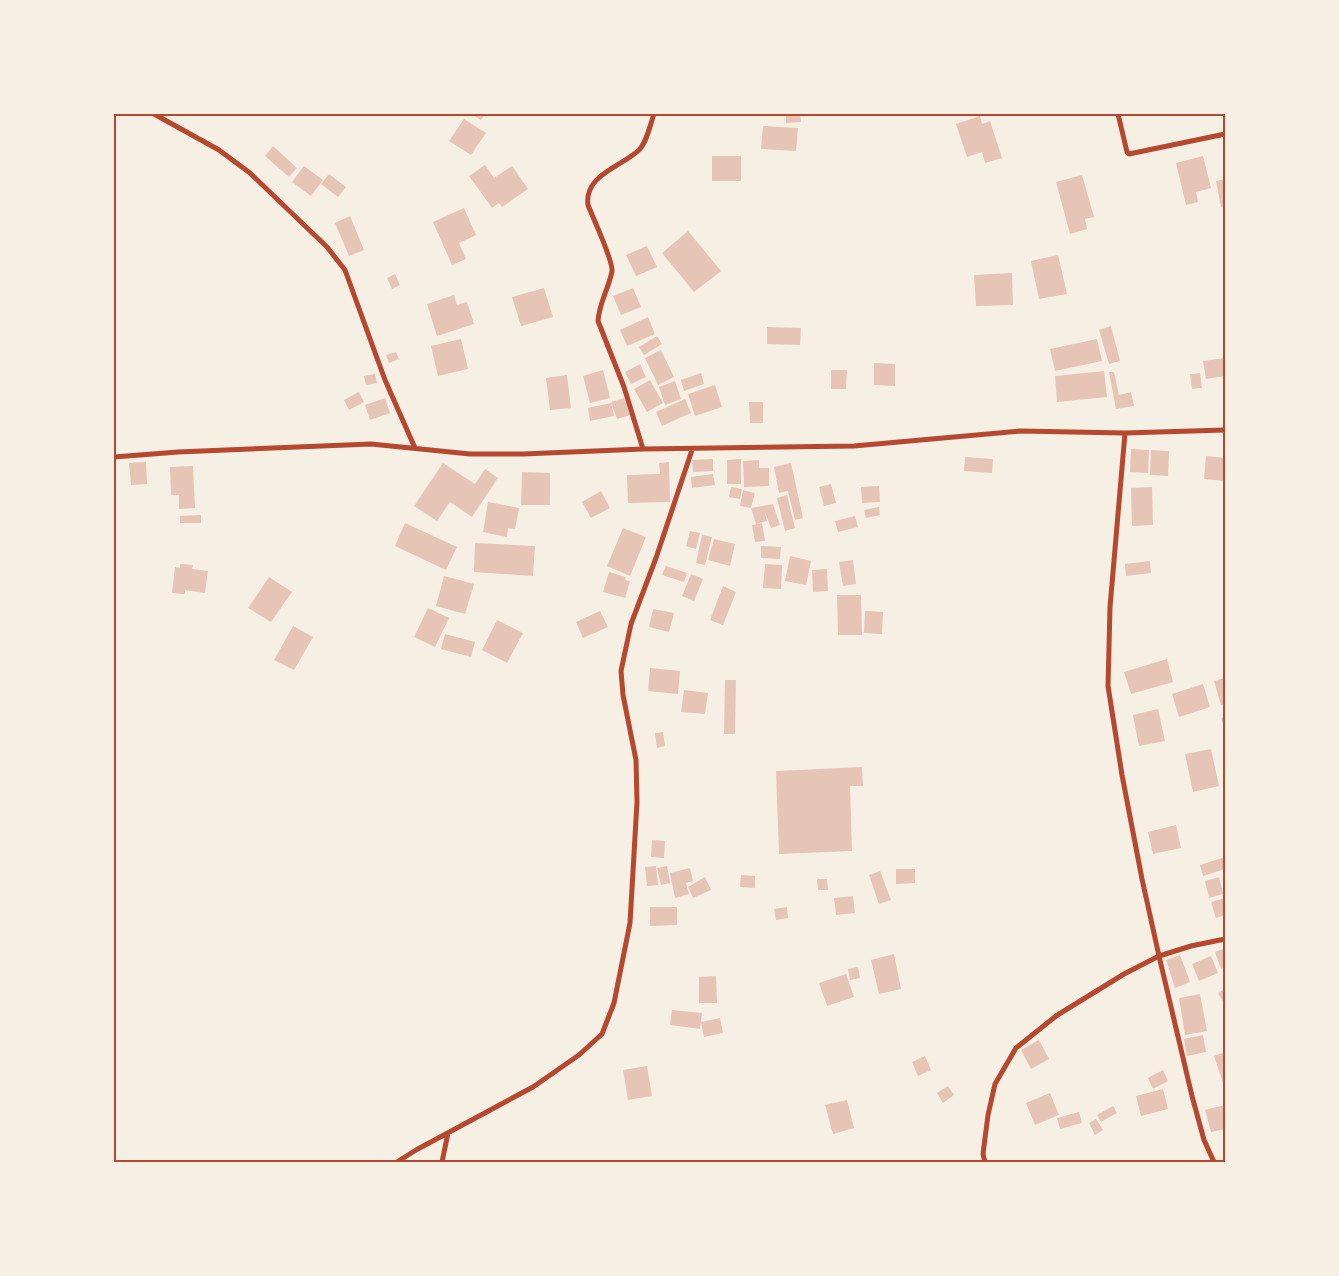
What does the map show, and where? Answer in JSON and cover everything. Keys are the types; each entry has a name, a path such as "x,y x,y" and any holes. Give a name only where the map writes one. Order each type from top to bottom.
{"street":[{"path":"154,114 219,150 250,173 327,247 345,270 385,380 414,448"},
{"path":"643,449 624,388 598,320 598,311 612,270 610,259 588,205 586,195 595,180 640,150 654,114"},
{"path":"1118,114 1129,154 1225,134"},
{"path":"114,457 178,452 371,444 470,454 523,454 643,449 692,450 854,446 1020,431 1125,433 1225,430"},
{"path":"1125,433 1110,607 1108,686 1122,775 1159,956 1192,1096 1204,1140 1214,1162"},
{"path":"397,1162 532,1088 580,1055 602,1034 614,1003 630,923 637,802 636,760 623,695 621,671 631,624 656,558 692,450"},
{"path":"984,1162 983,1154 988,1115 995,1084 1016,1048 1056,1016 1124,974 1159,956 1225,939"},
{"path":"442,1162 448,1133"}],"building":[{"path":"471,114 485,114 481,120"},
{"path":"762,114 776,114 776,116 762,116"},
{"path":"786,114 800,114 801,122 786,123"},
{"path":"980,116 982,124 990,121 1002,158 985,163 982,152 967,157 956,124"},
{"path":"464,119 486,133 471,155 449,141"},
{"path":"763,126 798,128 796,151 761,149"},
{"path":"273,146 297,168 289,177 265,156"},
{"path":"712,156 741,156 741,181 712,181"},
{"path":"1203,156 1211,188 1196,192 1198,202 1186,205 1176,163"},
{"path":"485,165 494,178 512,166 528,189 502,207 499,203 492,208 469,176"},
{"path":"304,166 323,180 311,196 292,182"},
{"path":"329,174 346,187 338,197 321,184"},
{"path":"1082,175 1094,217 1085,219 1087,229 1070,234 1056,182"},
{"path":"1225,179 1225,206 1221,207 1216,181"},
{"path":"464,208 476,235 459,243 466,259 452,265 433,222"},
{"path":"350,216 364,250 349,256 335,223"},
{"path":"688,231 721,271 694,292 662,253"},
{"path":"647,246 657,267 636,276 626,255"},
{"path":"1058,255 1067,294 1039,299 1031,261"},
{"path":"1012,273 1013,305 976,306 974,275"},
{"path":"395,274 400,285 392,289 387,278"},
{"path":"544,288 553,317 521,326 512,297"},
{"path":"633,288 641,307 621,315 613,296"},
{"path":"454,295 457,305 467,302 474,324 437,336 427,304"},
{"path":"648,317 655,334 627,346 620,330"},
{"path":"1111,326 1120,361 1109,364 1099,330"},
{"path":"767,327 801,328 800,345 767,344"},
{"path":"657,336 662,344 644,355 639,347"},
{"path":"461,339 468,369 438,376 431,346"},
{"path":"1097,339 1102,361 1055,371 1050,349"},
{"path":"661,350 674,377 658,385 645,358"},
{"path":"396,352 399,359 389,363 386,355"},
{"path":"1225,358 1225,376 1206,379 1203,361"},
{"path":"874,363 895,364 895,386 874,385"},
{"path":"640,364 646,377 631,384 625,372"},
{"path":"603,370 610,398 590,403 583,376"},
{"path":"831,370 847,370 846,389 831,389"},
{"path":"1104,371 1107,397 1057,402 1055,376"},
{"path":"1109,372 1114,372 1119,395 1131,392 1134,406 1116,409"},
{"path":"701,373 704,384 684,391 681,380"},
{"path":"1200,373 1202,388 1192,389 1190,374"},
{"path":"375,374 377,383 366,385 364,376"},
{"path":"567,375 571,408 550,410 546,378"},
{"path":"650,380 663,403 647,412 634,389"},
{"path":"675,381 681,399 665,405 659,387"},
{"path":"715,385 722,407 695,416 688,394"},
{"path":"359,392 364,402 349,410 344,400"},
{"path":"385,398 390,413 370,420 365,405"},
{"path":"624,398 630,415 617,419 611,402"},
{"path":"685,399 691,413 662,426 656,412"},
{"path":"749,402 763,402 763,423 750,423"},
{"path":"611,403 614,416 590,421 588,408"},
{"path":"1131,449 1149,450 1148,473 1130,472"},
{"path":"1151,450 1169,451 1168,476 1150,475"},
{"path":"1206,456 1225,458 1225,481 1204,479"},
{"path":"965,457 993,459 992,473 964,471"},
{"path":"713,459 713,471 693,472 692,460"},
{"path":"741,459 741,484 727,484 727,460"},
{"path":"759,460 759,468 769,468 769,486 744,487 743,461"},
{"path":"146,462 147,484 131,485 129,463"},
{"path":"669,462 670,502 628,503 627,475 660,474 659,463"},
{"path":"443,463 475,484 485,469 498,478 472,517 450,502 437,521 414,506"},
{"path":"791,463 803,518 795,520 788,491 779,493 774,467"},
{"path":"193,466 195,508 179,509 179,495 171,495 170,467"},
{"path":"522,472 550,473 550,505 521,505"},
{"path":"713,474 715,485 692,488 691,477"},
{"path":"831,484 836,503 824,506 819,487"},
{"path":"879,486 880,502 862,503 861,487"},
{"path":"731,487 742,489 740,499 729,497"},
{"path":"1152,487 1153,525 1132,526 1131,488"},
{"path":"743,490 755,493 751,508 740,506"},
{"path":"601,491 610,508 591,518 582,502"},
{"path":"787,495 795,528 785,531 777,498"},
{"path":"488,502 519,508 515,529 508,528 507,537 483,532"},
{"path":"773,504 780,525 771,528 765,512 767,521 756,524 751,508"},
{"path":"879,507 880,515 866,518 864,510"},
{"path":"201,515 201,523 180,523 180,516"},
{"path":"855,516 858,527 838,532 835,521"},
{"path":"405,523 457,547 446,570 395,546"},
{"path":"762,523 765,541 755,542 752,525"},
{"path":"623,528 646,537 630,576 607,566"},
{"path":"690,531 700,533 696,549 686,546"},
{"path":"702,535 712,537 705,565 696,563"},
{"path":"714,539 735,544 730,566 708,560"},
{"path":"475,543 535,546 533,576 474,572"},
{"path":"761,546 781,547 780,559 761,558"},
{"path":"790,556 811,561 806,585 785,581"},
{"path":"853,560 856,584 843,586 839,562"},
{"path":"1150,561 1151,573 1126,576 1125,564"},
{"path":"180,564 193,565 192,569 208,571 205,593 185,590 185,594 172,593 175,567 180,568"},
{"path":"765,564 782,565 781,589 763,588"},
{"path":"666,566 687,573 684,582 662,575"},
{"path":"827,569 828,591 813,592 812,570"},
{"path":"609,572 626,577 625,580 630,581 625,598 603,592"},
{"path":"691,574 703,579 694,601 682,596"},
{"path":"444,576 474,584 465,614 436,606"},
{"path":"269,577 292,592 271,622 248,608"},
{"path":"723,586 736,592 723,625 710,620"},
{"path":"837,595 861,595 862,635 838,635"},
{"path":"428,608 449,618 435,647 414,637"},
{"path":"653,609 674,613 669,632 649,627"},
{"path":"600,611 608,627 583,638 576,622"},
{"path":"865,611 883,612 882,634 864,633"},
{"path":"497,620 523,633 507,663 482,650"},
{"path":"293,626 313,637 294,670 274,660"},
{"path":"445,634 475,642 471,657 441,649"},
{"path":"1167,659 1173,682 1131,694 1124,672"},
{"path":"650,668 680,671 678,694 648,691"},
{"path":"1225,678 1225,704 1221,705 1214,681"},
{"path":"725,680 736,680 735,734 724,734"},
{"path":"1203,684 1210,707 1179,717 1172,694"},
{"path":"684,690 708,693 705,714 681,712"},
{"path":"1158,709 1165,741 1139,746 1133,715"},
{"path":"1225,717 1225,730 1221,718"},
{"path":"663,732 665,746 657,748 655,733"},
{"path":"1211,749 1219,786 1193,792 1185,754"},
{"path":"862,767 863,786 850,786 852,851 779,854 776,771"},
{"path":"1176,825 1181,848 1153,854 1148,832"},
{"path":"652,840 665,841 664,858 651,857"},
{"path":"1225,857 1225,869 1203,876 1200,865"},
{"path":"656,866 658,885 647,886 645,867"},
{"path":"667,866 670,883 661,885 657,868"},
{"path":"690,868 693,881 686,883 689,894 675,898 670,873"},
{"path":"896,869 915,869 915,883 896,884"},
{"path":"880,871 891,900 879,904 869,875"},
{"path":"741,875 755,876 755,888 740,887"},
{"path":"705,877 711,890 693,898 688,887"},
{"path":"1219,877 1223,894 1209,898 1205,881"},
{"path":"817,879 827,879 828,890 818,890"},
{"path":"853,896 855,913 836,915 834,898"},
{"path":"1225,898 1225,915 1216,918 1211,902"},
{"path":"650,907 677,907 677,925 650,926"},
{"path":"787,907 788,918 776,920 774,909"},
{"path":"1225,948 1225,967 1221,969 1215,952"},
{"path":"894,954 901,989 879,994 871,960"},
{"path":"1180,955 1190,982 1175,988 1166,960"},
{"path":"1211,956 1218,973 1199,981 1192,964"},
{"path":"858,967 860,978 850,980 848,969"},
{"path":"846,974 854,997 827,1006 819,983"},
{"path":"716,976 717,1003 699,1003 699,977"},
{"path":"1225,989 1225,1005 1218,993"},
{"path":"1200,994 1207,1031 1185,1035 1179,998"},
{"path":"672,1010 702,1013 700,1029 670,1025"},
{"path":"720,1018 723,1033 704,1037 701,1022"},
{"path":"1203,1035 1206,1052 1187,1056 1184,1039"},
{"path":"1039,1040 1049,1059 1031,1069 1021,1050"},
{"path":"1225,1052 1225,1088 1214,1056"},
{"path":"925,1056 931,1070 918,1076 912,1062"},
{"path":"647,1066 652,1096 628,1100 623,1070"},
{"path":"1163,1070 1168,1081 1153,1089 1148,1078"},
{"path":"948,1086 954,1095 943,1103 937,1093"},
{"path":"1163,1089 1168,1109 1141,1116 1136,1096"},
{"path":"1050,1093 1059,1115 1035,1125 1026,1103"},
{"path":"847,1100 854,1128 833,1134 825,1105"},
{"path":"1225,1105 1225,1129 1211,1132 1205,1110"},
{"path":"1113,1106 1117,1113 1101,1122 1097,1115"},
{"path":"1079,1112 1082,1123 1060,1129 1057,1118"},
{"path":"1096,1119 1103,1130 1095,1135 1089,1123"}]}
